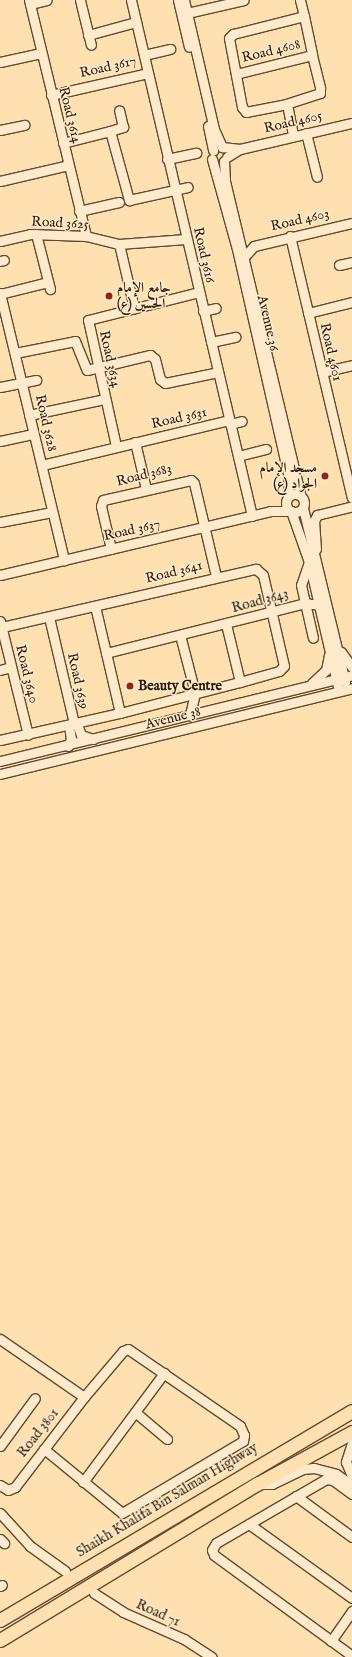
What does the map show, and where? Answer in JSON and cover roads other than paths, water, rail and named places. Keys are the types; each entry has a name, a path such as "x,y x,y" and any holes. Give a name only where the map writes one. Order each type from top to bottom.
{"highway":[{"name":"Shaikh Khalifa Bin Salman Highway","path":"0,1620 352,1411"},
{"path":"0,1640 257,1484 352,1432"}],"street":[{"path":"29,2 47,0"},
{"path":"80,0 91,45"},
{"name":"Road 3616","path":"131,0 252,516"},
{"name":"Avenue 36","path":"178,0 216,152 288,474 288,496"},
{"name":"Avenue 36","path":"184,0 214,129 216,152"},
{"path":"187,13 219,3 244,0"},
{"path":"300,0 304,16 320,93 287,104 246,112 242,107 228,43 233,34 304,16"},
{"name":"Road 3614","path":"29,2 86,236"},
{"path":"88,35 136,22"},
{"path":"144,55 170,50"},
{"path":"0,62 41,53"},
{"name":"Road 4608","path":"236,74 312,55"},
{"name":"Road 3617","path":"51,95 148,72"},
{"path":"287,104 294,136"},
{"path":"63,142 110,132 123,127 120,110"},
{"name":"Road 4605","path":"216,152 240,149 352,123"},
{"path":"0,130 24,125"},
{"path":"110,132 123,200"},
{"path":"306,134 317,178"},
{"name":"Road 4605","path":"225,159 240,149"},
{"path":"226,151 225,159 219,163 216,152 226,151"},
{"path":"168,159 196,153"},
{"name":"Avenue 36","path":"225,159 225,181 245,256 300,494"},
{"path":"0,181 68,165"},
{"path":"79,211 123,200 132,200 188,187"},
{"name":"Road 4603","path":"254,246 290,236 352,223"},
{"path":"0,294 49,286 36,234"},
{"name":"Road 3625","path":"0,241 18,236 36,234 86,236 119,244 186,239"},
{"name":"Road 4601","path":"290,236 352,498"},
{"path":"241,240 254,246 245,256"},
{"path":"119,244 134,308"},
{"path":"339,265 352,262"},
{"name":"Road 3634","path":"116,446 97,368 88,320 199,292"},
{"name":"Road 3628","path":"0,294 2,313 15,353 64,560"},
{"path":"308,313 352,302"},
{"path":"203,311 216,308"},
{"path":"211,342 235,337"},
{"path":"15,353 75,341 85,369 97,368 150,355 155,359 160,378 165,383 218,372"},
{"path":"322,372 352,364"},
{"path":"0,387 36,380"},
{"name":"Road 3634","path":"29,415 105,399"},
{"name":"Road 3631","path":"42,465 116,446 230,422 242,421"},
{"path":"0,441 34,434"},
{"name":"Road 3631","path":"135,442 146,489"},
{"path":"238,456 266,449"},
{"name":"Road 3683","path":"111,549 101,502 146,489 191,480 194,483 216,576"},
{"path":"346,689 344,677 333,647 320,605 312,559 291,511 287,507 288,496 300,494 304,502 302,508 304,522 333,647 352,667"},
{"name":"Road 3637","path":"270,511 288,496"},
{"path":"312,559 315,517 352,506"},
{"path":"291,511 297,512 302,508"},
{"name":"Road 3637","path":"0,575 205,528 270,511 291,511"},
{"path":"0,522 52,512"},
{"name":"Road 3643","path":"106,653 305,603 301,583 312,559"},
{"name":"Road 3641","path":"1,624 49,617 216,576 259,570 263,575 284,663 279,671 240,682"},
{"path":"313,638 305,603 320,605"},
{"path":"95,606 120,713"},
{"name":"Road 3639","path":"0,740 73,725 49,617"},
{"name":"Road 3640","path":"1,624 28,735"},
{"name":"Road 3643","path":"226,624 240,682"},
{"path":"180,635 195,693 190,715"},
{"path":"307,687 326,670 333,647"},
{"path":"0,670 11,667"},
{"name":"Avenue 38","path":"0,760 68,746 344,677"},
{"path":"73,725 240,682"},
{"name":"Avenue 38","path":"0,774 346,689"},
{"path":"73,725 81,735 94,739"},
{"path":"68,746 73,725"},
{"path":"0,1339 84,1397"},
{"name":"Road 3801","path":"0,1485 8,1490 15,1486 84,1397 123,1351 132,1351 164,1373"},
{"path":"44,1449 118,1511 127,1512 242,1441 244,1435 240,1426 164,1373 84,1482"},
{"path":"0,1446 35,1398"},
{"path":"135,1412 167,1439"},
{"path":"352,1443 346,1462 352,1476"},
{"path":"257,1484 272,1484 303,1469 314,1468 336,1474 352,1485"},
{"path":"352,1494 328,1479 296,1496 214,1545 214,1555 352,1656"},
{"path":"296,1496 352,1537"},
{"path":"0,1508 37,1550"},
{"path":"0,1513 37,1550 65,1571"},
{"path":"249,1524 352,1598"},
{"name":"Road 71","path":"94,1593 123,1612 184,1639 212,1657"},
{"path":"331,1640 352,1611"}],"place":[{"name":"جامع الإمام الحسين (ع)","path":"109,296"},
{"name":"مسجد الإمام الجواد (ع)","path":"325,476"},
{"name":"Beauty Centre","path":"130,686"}]}
